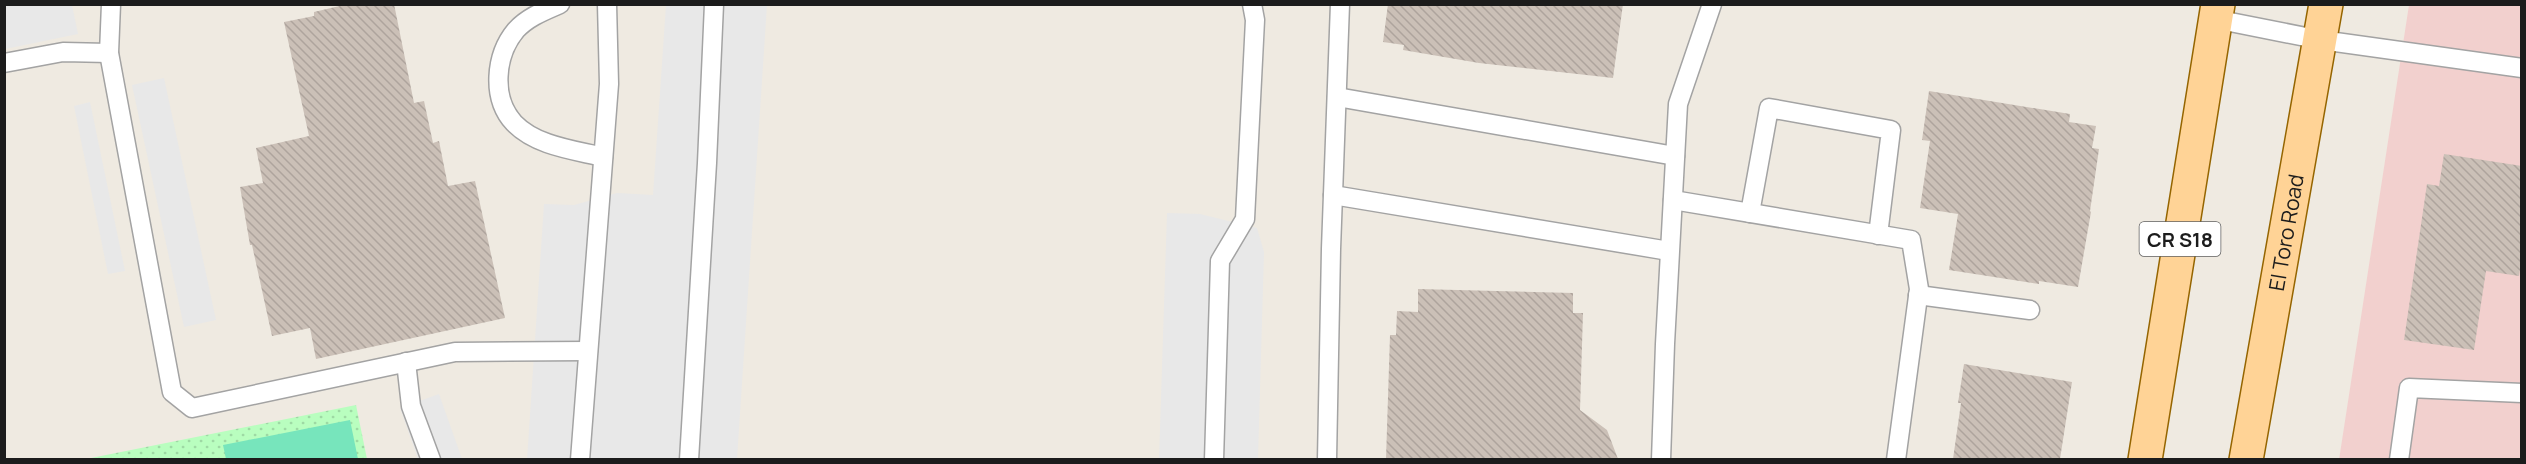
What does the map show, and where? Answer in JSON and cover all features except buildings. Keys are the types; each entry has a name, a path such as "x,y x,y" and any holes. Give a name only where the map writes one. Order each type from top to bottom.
{"main road":[{"name":"El Toro Road","path":"2246,459 2326,4"},
{"name":"CR S18","path":"2145,459 2217,12"}],"lane":[{"path":"111,4 109,53 172,392 192,408 455,352 588,351"},
{"path":"560,4 535,14 516,30 504,51 498,80 500,103 515,124 544,143 603,157"},
{"path":"580,459 609,84 608,4"},
{"path":"689,459 714,4"},
{"path":"1214,459 1220,261 1245,219 1255,20 1252,4"},
{"path":"1327,459 1340,4"},
{"path":"1661,459 1678,104 1712,4"},
{"path":"2217,12 2321,40 2522,68"},
{"path":"4,63 63,52 109,53"},
{"path":"1337,97 1676,156"},
{"path":"1750,213 1769,108 1891,130 1878,235"},
{"path":"1333,195 1670,251"},
{"path":"1672,200 1911,240 1919,289 1896,459"},
{"path":"1918,295 2030,310"},
{"path":"406,362 411,406 431,459"},
{"path":"2399,459 2409,388 2522,393"}],"shaded area":[{"path":"5,4 72,5 78,34 5,49"},
{"path":"666,5 767,5 737,459 527,460 544,204 574,205 617,193 653,195"},
{"path":"2409,5 2521,5 2521,459 2339,460"},
{"path":"164,78 216,320 184,327 132,85"},
{"path":"90,102 125,271 108,274 74,106"},
{"path":"1167,213 1200,214 1257,228 1264,252 1258,459 1159,460"},
{"path":"439,394 462,459 418,459 400,408"}],"green space":[{"path":"356,405 367,459 81,460"},
{"path":"350,420 358,459 226,459 223,445"}]}
